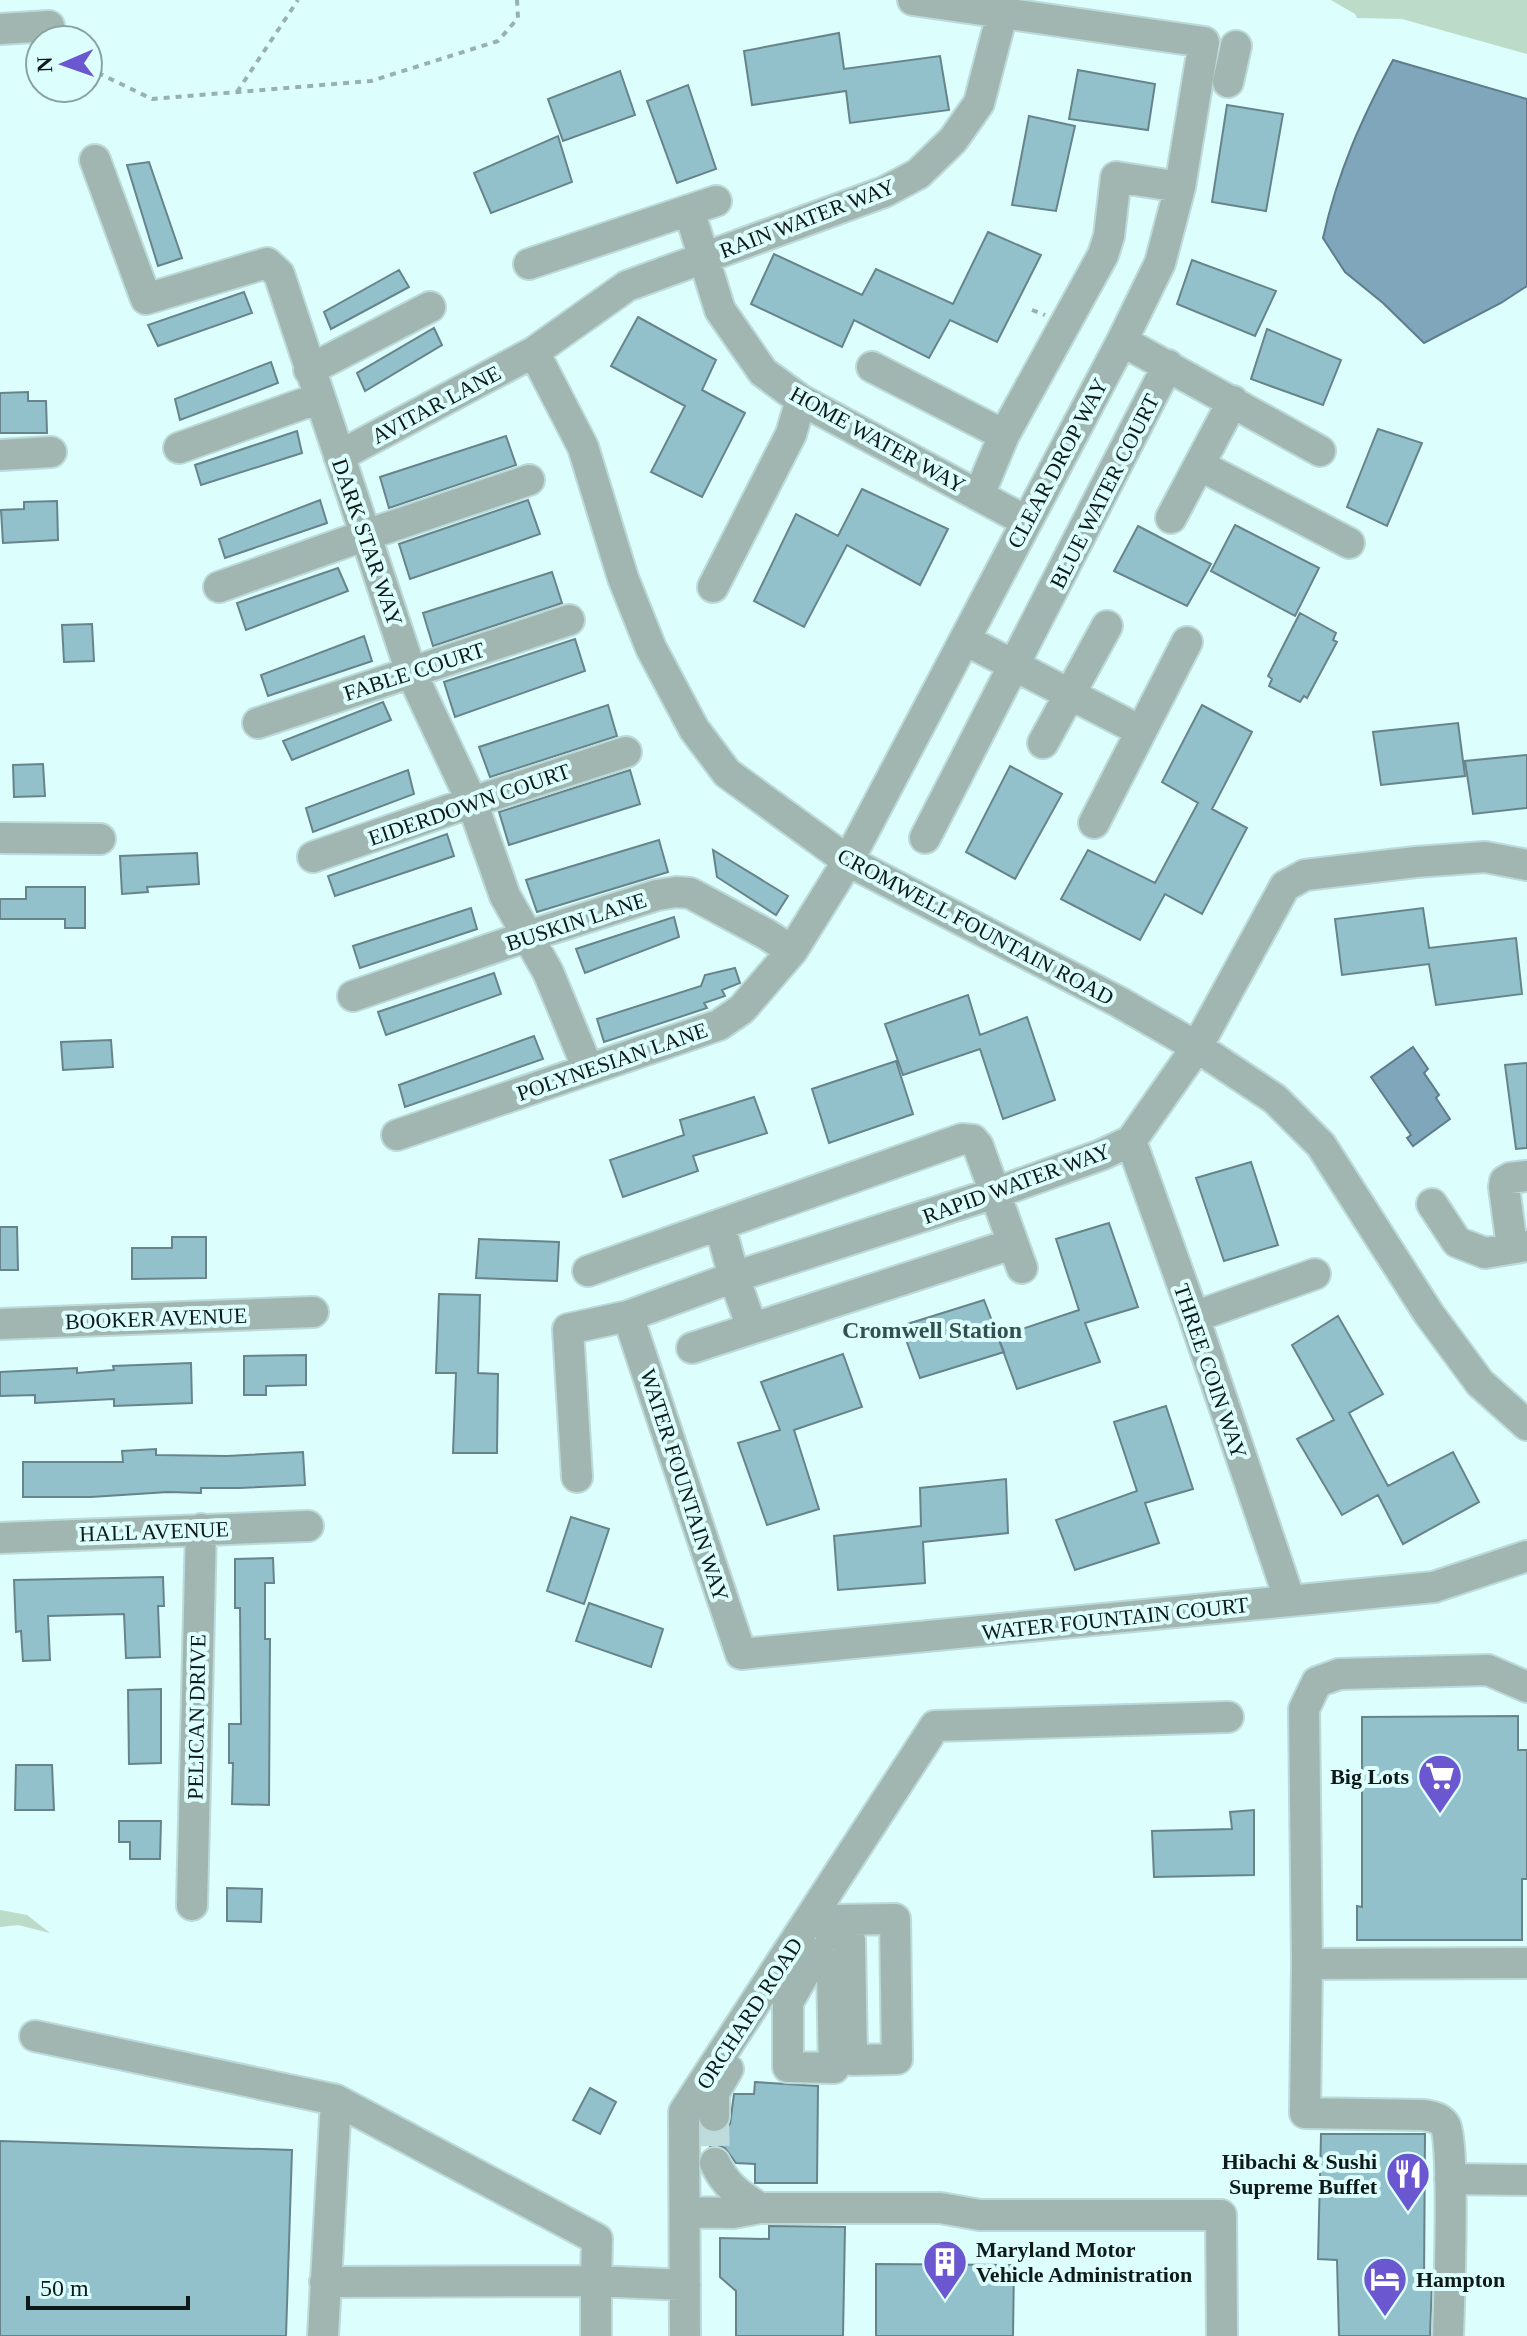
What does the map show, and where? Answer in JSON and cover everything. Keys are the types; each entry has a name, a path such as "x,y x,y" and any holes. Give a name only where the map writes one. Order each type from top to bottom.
{"street":[{"path":"913,0 1002,14"},
{"name":"CLEAR DROP WAY","path":"848,861 1122,341 1160,263 1180,187 1204,42 1002,14"},
{"name":"RAIN WATER WAY","path":"534,352 627,286 884,192 918,174 953,140 979,103 1002,14"},
{"path":"0,29 24,28"},
{"path":"1228,82 1236,46"},
{"name":"DARK STAR WAY","path":"95,160 146,299 267,263 279,274 411,672 472,802 505,896 548,972 588,1069"},
{"path":"979,495 1004,435 1103,255 1109,236 1116,177 1180,187"},
{"name":"HOME WATER WAY","path":"529,264 702,206 703,257 720,310 763,372 801,400 1026,521"},
{"path":"309,370 430,307"},
{"path":"1122,341 1320,451"},
{"name":"AVITAR LANE","path":"339,456 534,352"},
{"name":"CROMWELL FOUNTAIN ROAD","path":"534,352 583,447 623,578 651,648 694,729 727,773 848,861 1119,1002 1197,1047 1275,1099 1321,1145 1429,1314 1480,1383 1527,1425"},
{"name":"BLUE WATER COURT","path":"925,838 1168,365"},
{"path":"872,367 1004,435"},
{"path":"179,448 319,398"},
{"path":"713,587 791,434 801,400"},
{"path":"1171,518 1233,401"},
{"path":"0,455 51,452"},
{"path":"1199,465 1349,543"},
{"path":"219,587 529,480"},
{"name":"FABLE COURT","path":"258,723 569,620"},
{"path":"1043,743 1107,626"},
{"path":"965,640 1141,731"},
{"path":"1094,823 1187,642"},
{"name":"EIDERDOWN COURT","path":"313,857 626,752"},
{"path":"0,838 100,839"},
{"name":"RAPID WATER WAY","path":"577,1477 568,1329 628,1316 734,1277 995,1193 1131,1141 1197,1047 1285,886 1305,875 1485,857 1527,865"},
{"name":"POLYNESIAN LANE","path":"397,1135 719,1025 742,1009 792,951 848,861"},
{"name":"BUSKIN LANE","path":"353,996 528,936 657,895 676,892 690,893 792,951"},
{"path":"588,1271 962,1139 973,1140 978,1146 1017,1256 752,1328 692,1348"},
{"name":"THREE COIN WAY","path":"1131,1141 1290,1601"},
{"path":"1432,1204 1457,1242 1485,1253 1520,1246 1504,1187 1505,1181 1510,1178 1527,1176"},
{"path":"720,1226 752,1328"},
{"path":"1194,1317 1315,1274"},
{"name":"BOOKER AVENUE","path":"0,1324 313,1312"},
{"name":"WATER FOUNTAIN WAY","path":"628,1316 741,1654"},
{"name":"HALL AVENUE","path":"0,1538 308,1526"},
{"name":"PELICAN DRIVE","path":"192,1905 201,1529"},
{"name":"WATER FOUNTAIN COURT","path":"1486,1570 1527,1534"},
{"name":"WATER FOUNTAIN COURT","path":"741,1654 1434,1587 1527,1556"},
{"path":"1448,2336 1448,2127 1440,2119 1424,2115 1305,2113 1304,1709 1317,1682 1339,1674 1488,1670 1527,1687"},
{"name":"ORCHARD ROAD","path":"685,2336 684,2112 773,1976 804,1949 818,1919 935,1726 1228,1717"},
{"path":"818,1919 895,1919 897,2059 852,2060 850,1940 829,1931 818,1919"},
{"path":"1307,1964 1527,1963"},
{"path":"714,2116 714,2093 764,2009 773,1976"},
{"path":"35,2036 336,2100 597,2239 596,2336"},
{"path":"323,2336 336,2100"},
{"path":"715,2163 721,2176 738,2195 760,2208"},
{"path":"1450,2179 1527,2180"},
{"path":"685,2212 733,2213 760,2208 940,2208 980,2215 1221,2215 1222,2336"},
{"path":"325,2282 596,2281 685,2285"}],"path":[{"path":"237,92 298,0"},
{"path":"104,76 152,99 371,81 498,41 518,18 517,0"}],"green space":[{"path":"1331,0 1527,0 1527,54 1402,19 1357,18"},
{"path":"0,1910 27,1915 50,1933 18,1925 0,1927"}],"water":[{"path":"1393,60 1527,99 1527,286 1424,343 1345,272 1323,238 1352,146"},
{"path":"1413,1047 1428,1069 1424,1073 1450,1119 1413,1146 1407,1138 1411,1135 1371,1077"}],"building":[{"path":"839,33 844,69 940,56 949,110 850,123 846,91 752,105 744,51"},
{"path":"1078,70 1155,84 1148,130 1069,119"},
{"path":"620,71 635,115 563,141 548,99"},
{"path":"688,85 716,169 677,183 647,101"},
{"path":"1227,105 1283,114 1266,211 1212,202"},
{"path":"1029,116 1075,126 1056,211 1012,205"},
{"path":"558,136 572,182 491,213 474,173"},
{"path":"149,162 182,258 158,266 127,165"},
{"path":"988,232 1041,255 997,342 950,320 929,358 854,320 842,347 751,304 774,254 862,295 876,269 953,304"},
{"path":"1192,260 1276,291 1255,336 1177,304"},
{"path":"399,270 409,287 331,329 324,312"},
{"path":"244,292 252,313 158,346 148,325"},
{"path":"638,317 716,360 702,390 745,413 702,497 651,472 685,406 611,366"},
{"path":"434,328 442,345 365,391 357,373"},
{"path":"1267,329 1341,360 1323,405 1251,379"},
{"path":"271,362 278,383 180,420 175,399"},
{"path":"28,392 28,401 46,401 47,433 0,433 0,393"},
{"path":"1378,429 1422,443 1387,526 1347,507"},
{"path":"297,431 302,453 201,485 195,465"},
{"path":"506,436 516,465 389,508 380,477"},
{"path":"862,489 948,529 920,585 847,545 804,627 754,601 796,514 838,536"},
{"path":"320,500 327,523 225,558 219,539"},
{"path":"528,500 540,534 410,579 399,544"},
{"path":"57,501 58,540 3,543 1,510 24,509 24,502"},
{"path":"1235,525 1319,568 1295,616 1211,571"},
{"path":"1138,526 1211,564 1187,606 1114,571"},
{"path":"338,568 348,591 246,630 237,603"},
{"path":"552,572 562,603 433,646 423,613"},
{"path":"1300,613 1336,633 1333,640 1337,642 1307,698 1304,696 1300,702 1269,686 1272,679 1268,676"},
{"path":"92,624 94,661 64,662 62,625"},
{"path":"364,636 372,661 268,696 261,675"},
{"path":"575,639 585,671 455,717 444,682"},
{"path":"383,702 391,720 292,760 283,741"},
{"path":"608,705 617,736 490,777 479,747"},
{"path":"1202,705 1252,732 1212,809 1247,828 1202,914 1165,894 1140,940 1061,899 1088,850 1155,883 1198,803 1162,782"},
{"path":"1458,723 1465,776 1381,785 1373,732"},
{"path":"1527,755 1527,808 1473,814 1465,761"},
{"path":"43,764 45,796 14,797 13,765"},
{"path":"1010,766 1062,794 1015,879 966,852"},
{"path":"408,770 414,794 313,832 306,808"},
{"path":"630,770 640,804 509,845 499,812"},
{"path":"447,834 454,856 335,896 328,876"},
{"path":"659,840 668,872 537,912 526,880"},
{"path":"713,850 788,896 776,915 717,877"},
{"path":"197,853 199,884 147,887 148,892 122,894 120,856"},
{"path":"26,887 85,887 85,928 65,928 65,919 0,919 0,899 26,899"},
{"path":"471,908 477,929 360,968 353,946"},
{"path":"1423,908 1429,948 1516,938 1522,994 1436,1005 1429,964 1342,975 1335,919"},
{"path":"674,917 679,937 585,973 576,949"},
{"path":"735,968 740,983 722,990 725,996 704,1003 707,1008 604,1042 597,1019 701,986 705,975"},
{"path":"494,973 501,994 386,1035 378,1012"},
{"path":"968,995 980,1035 1027,1017 1055,1100 1003,1119 980,1049 903,1075 885,1024"},
{"path":"534,1036 543,1059 405,1107 399,1085"},
{"path":"111,1040 113,1067 63,1070 61,1042"},
{"path":"896,1061 913,1114 829,1143 812,1089"},
{"path":"1527,1063 1527,1148 1516,1149 1505,1065"},
{"path":"754,1097 767,1133 693,1156 698,1171 623,1197 610,1160 684,1135 680,1120"},
{"path":"1251,1162 1278,1245 1224,1261 1196,1178"},
{"path":"1109,1223 1138,1307 1085,1323 1100,1362 1017,1389 998,1337 1079,1310 1056,1239"},
{"path":"0,1227 17,1227 18,1270 0,1270"},
{"path":"172,1237 206,1237 206,1278 132,1279 132,1248 172,1248"},
{"path":"479,1239 559,1242 557,1281 476,1278"},
{"path":"439,1294 480,1295 478,1373 498,1374 497,1453 453,1453 456,1373 436,1373"},
{"path":"984,1300 1004,1352 920,1378 901,1326"},
{"path":"1338,1316 1383,1394 1349,1413 1388,1486 1453,1452 1479,1502 1403,1544 1378,1495 1342,1515 1297,1439 1334,1420 1292,1345"},
{"path":"843,1354 862,1407 794,1430 819,1509 767,1525 738,1443 780,1430 761,1382"},
{"path":"306,1355 306,1385 266,1386 266,1395 244,1395 244,1356"},
{"path":"191,1363 192,1403 114,1406 114,1399 35,1403 35,1395 0,1396 0,1372 77,1368 77,1373 114,1370 113,1366"},
{"path":"1166,1406 1193,1489 1145,1503 1159,1543 1075,1570 1056,1520 1137,1491 1114,1422"},
{"path":"156,1449 156,1455 227,1456 303,1452 305,1485 201,1488 201,1493 23,1497 23,1462 123,1462 122,1451"},
{"path":"1006,1479 1008,1533 923,1542 925,1583 838,1590 834,1536 921,1526 920,1488"},
{"path":"571,1517 609,1529 584,1604 547,1591"},
{"path":"273,1558 274,1583 265,1583 265,1639 270,1639 269,1805 232,1804 233,1763 229,1763 229,1724 241,1724 240,1608 235,1608 235,1559"},
{"path":"163,1577 164,1606 158,1606 160,1657 126,1658 124,1614 48,1616 50,1660 23,1661 21,1631 16,1632 14,1580"},
{"path":"589,1603 663,1629 651,1667 576,1641"},
{"path":"161,1689 161,1763 129,1764 128,1690"},
{"name":"Big Lots","path":"1518,1716 1518,1750 1527,1750 1527,1879 1522,1879 1522,1940 1357,1940 1357,1906 1362,1907 1362,1717"},
{"path":"16,1765 52,1765 54,1810 15,1810"},
{"path":"1254,1810 1254,1875 1154,1877 1152,1831 1232,1829 1230,1812"},
{"path":"119,1821 161,1821 160,1859 130,1859 130,1842 119,1842"},
{"path":"227,1888 262,1889 261,1922 227,1921"},
{"path":"755,2082 818,2086 817,2183 755,2183 755,2164 736,2163 725,2148 710,2146 710,2133 722,2132 730,2124 734,2094 754,2094"},
{"path":"590,2088 616,2102 600,2134 573,2120"},
{"path":"1321,2134 1425,2134 1424,2284 1432,2284 1430,2336 1339,2336 1337,2260 1318,2259"},
{"path":"0,2141 292,2150 286,2336 0,2336"},
{"path":"769,2226 845,2227 843,2336 736,2336 736,2291 720,2277 720,2238 769,2239"},
{"name":"Maryland Motor Vehicle Administration","path":"876,2264 1014,2265 1013,2336 876,2336"}],"tunnel":[{"path":"714,2116 715,2163"}],"place":[{"name":"Big Lots","path":"1440,1815"},
{"name":"Hibachi & Sushi Supreme Buffet","path":"1408,2213"},
{"name":"Maryland Motor Vehicle Administration","path":"945,2301"},
{"name":"Hampton","path":"1385,2318"}],"district":[{"name":"Cromwell Station","path":"932,1330"}]}
